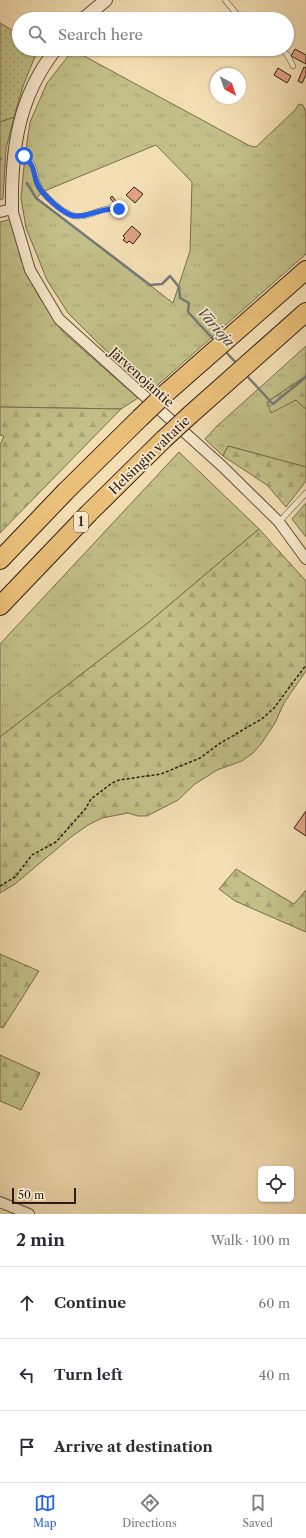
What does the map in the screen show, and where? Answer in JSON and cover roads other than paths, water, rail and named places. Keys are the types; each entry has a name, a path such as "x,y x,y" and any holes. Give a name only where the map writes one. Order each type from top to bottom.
{"highway":[{"path":"0,560 66,491 165,394 306,270"},
{"name":"Helsingin valtatie","path":"0,606 89,513 164,439 306,312"}],"street":[{"path":"91,12 106,0"},
{"path":"6,210 14,146 22,112 35,82 51,56"},
{"name":"Järvenojantie","path":"6,210 30,270 59,319 223,467 278,522 306,559"},
{"path":"0,1202 29,1214"}],"lane":[{"path":"226,0 235,12"},
{"path":"288,56 293,66"},
{"path":"14,146 31,162 35,170 37,183 42,192 51,201 69,214 82,216 110,208 124,210"},
{"path":"278,522 306,492"}],"waterway":[{"name":"Värioja","path":"27,183 36,198 150,285 162,284 170,276 179,287 180,298 189,303 188,312 216,342"},
{"name":"Värioja","path":"225,351 238,365"},
{"name":"Värioja","path":"246,375 273,404 306,377"}]}
